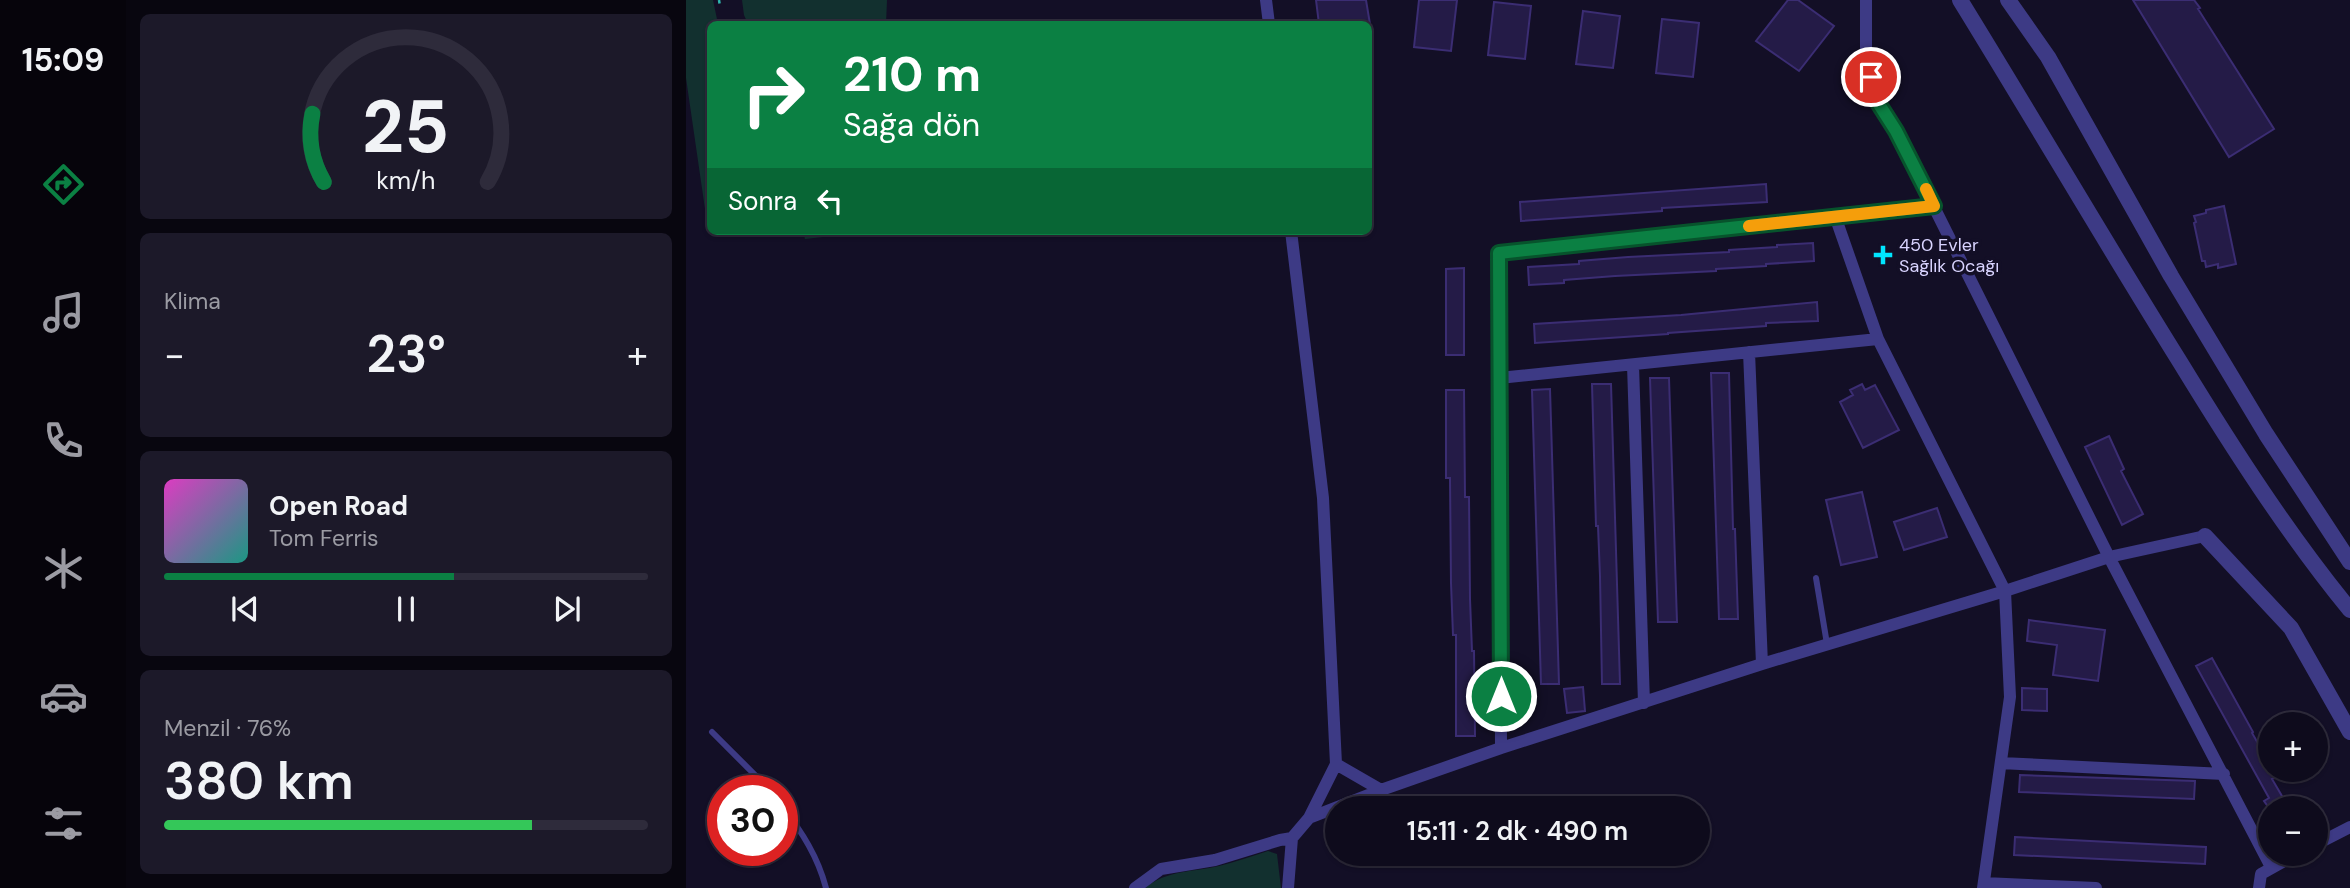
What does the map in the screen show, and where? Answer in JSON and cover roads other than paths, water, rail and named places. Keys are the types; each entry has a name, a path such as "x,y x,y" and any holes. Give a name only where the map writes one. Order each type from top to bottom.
{"street":[{"path":"1266,0 1269,21"},
{"path":"1866,0 1866,57 1875,98 1896,131 2109,557 2271,867 2261,874 2259,888"},
{"path":"1960,0 2223,432 2326,582 2350,610"},
{"path":"2008,0 2048,57 2171,276 2266,434 2350,562"},
{"path":"1502,748 1499,253 1934,206"},
{"path":"1835,216 1878,339 2004,591 2010,697 1983,885 2096,888"},
{"path":"1288,888 1292,838 1308,818 1336,764 1323,498 1290,235"},
{"path":"1499,378 1878,339"},
{"path":"1749,352 1762,664"},
{"path":"1633,365 1644,703"},
{"path":"1308,818 1502,748 1762,664 2109,557 2205,536 2291,628 2350,732"},
{"path":"2001,763 2224,774"},
{"path":"1336,764 1381,790"},
{"path":"2328,838 2350,827"},
{"path":"1135,888 1161,869 1215,860 1292,838"}],"lane":[{"path":"1816,578 1827,644"},
{"path":"712,732 755,775"},
{"path":"798,827 822,872 826,888"}],"place":[{"name":"450 Evler Sağlık Ocağı","path":"1883,255"}]}
